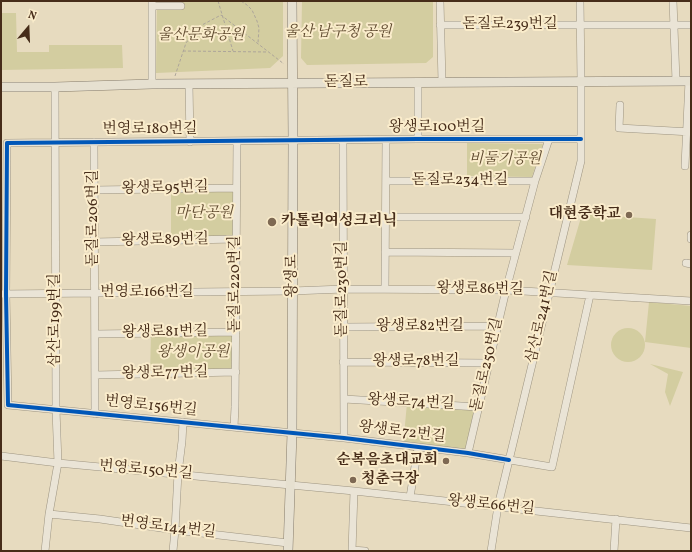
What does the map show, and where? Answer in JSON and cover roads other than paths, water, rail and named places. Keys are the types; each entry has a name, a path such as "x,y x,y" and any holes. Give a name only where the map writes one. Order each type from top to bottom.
{"main road":[{"name":"왕생로","path":"288,547 292,433 292,1"},
{"name":"돋질로","path":"1,87 152,84 690,81"}],"street":[{"name":"돋질로239번길","path":"440,1 442,82"},
{"name":"삼산로241번길","path":"491,551 498,506 580,161 580,1"},
{"path":"673,1 676,81"},
{"path":"152,84 152,3 180,6"},
{"name":"돋질로239번길","path":"440,25 691,25"},
{"path":"685,166 689,131 690,81"},
{"path":"418,82 418,139"},
{"path":"189,84 190,142"},
{"name":"삼산로199번길","path":"45,551 49,514 58,463 56,410 55,87"},
{"path":"620,105 619,128 689,131"},
{"name":"돋질로250번길","path":"468,454 506,290 535,181 549,139"},
{"name":"왕생로100번길","path":"293,141 581,139"},
{"name":"돋질로230번길","path":"343,140 344,438"},
{"path":"385,289 386,140"},
{"name":"돋질로220번길","path":"234,427 236,372 237,141"},
{"name":"번영로180번길","path":"4,294 7,143 293,141"},
{"name":"돋질로206번길","path":"94,142 95,414"},
{"name":"돋질로234번길","path":"386,181 535,181"},
{"name":"왕생로95번길","path":"94,190 236,188"},
{"path":"385,217 526,217"},
{"path":"691,234 691,239"},
{"name":"왕생로89번길","path":"94,242 236,239"},
{"path":"385,252 516,253"},
{"name":"왕생로86번길","path":"292,291 344,288 506,290 691,301"},
{"name":"번영로166번길","path":"4,294 292,291"},
{"name":"번영로156번길","path":"4,294 8,405 292,433"},
{"name":"왕생로72번길","path":"292,433 468,454 552,467 590,295"},
{"name":"왕생로82번길","path":"344,327 497,326"},
{"name":"왕생로81번길","path":"95,334 236,332"},
{"name":"왕생로78번길","path":"344,362 489,362"},
{"name":"왕생로77번길","path":"95,375 236,372"},
{"name":"왕생로74번길","path":"344,399 478,407"},
{"path":"173,551 176,530 178,473 184,422"},
{"path":"410,497 418,448"},
{"name":"번영로150번길","path":"1,456 58,463 178,473 291,485"},
{"name":"왕생로66번길","path":"291,485 498,506 691,528"},
{"path":"354,491 352,550 364,551"},
{"name":"번영로144번길","path":"49,514 100,519 288,547"},
{"path":"614,551 616,519"}],"place":[{"name":"대현중학교","path":"629,215"},
{"name":"카톨릭여성크리닉","path":"272,222"},
{"name":"순복음초대교회","path":"446,461"},
{"name":"청춘극장","path":"353,480"}],"park label":[{"name":"울산 남구청 공원","path":"338,33"},
{"name":"울산문화공원","path":"201,36"},
{"name":"비둘기공원","path":"505,160"},
{"name":"마단공원","path":"204,214"},
{"name":"왕생이공원","path":"193,353"}]}
